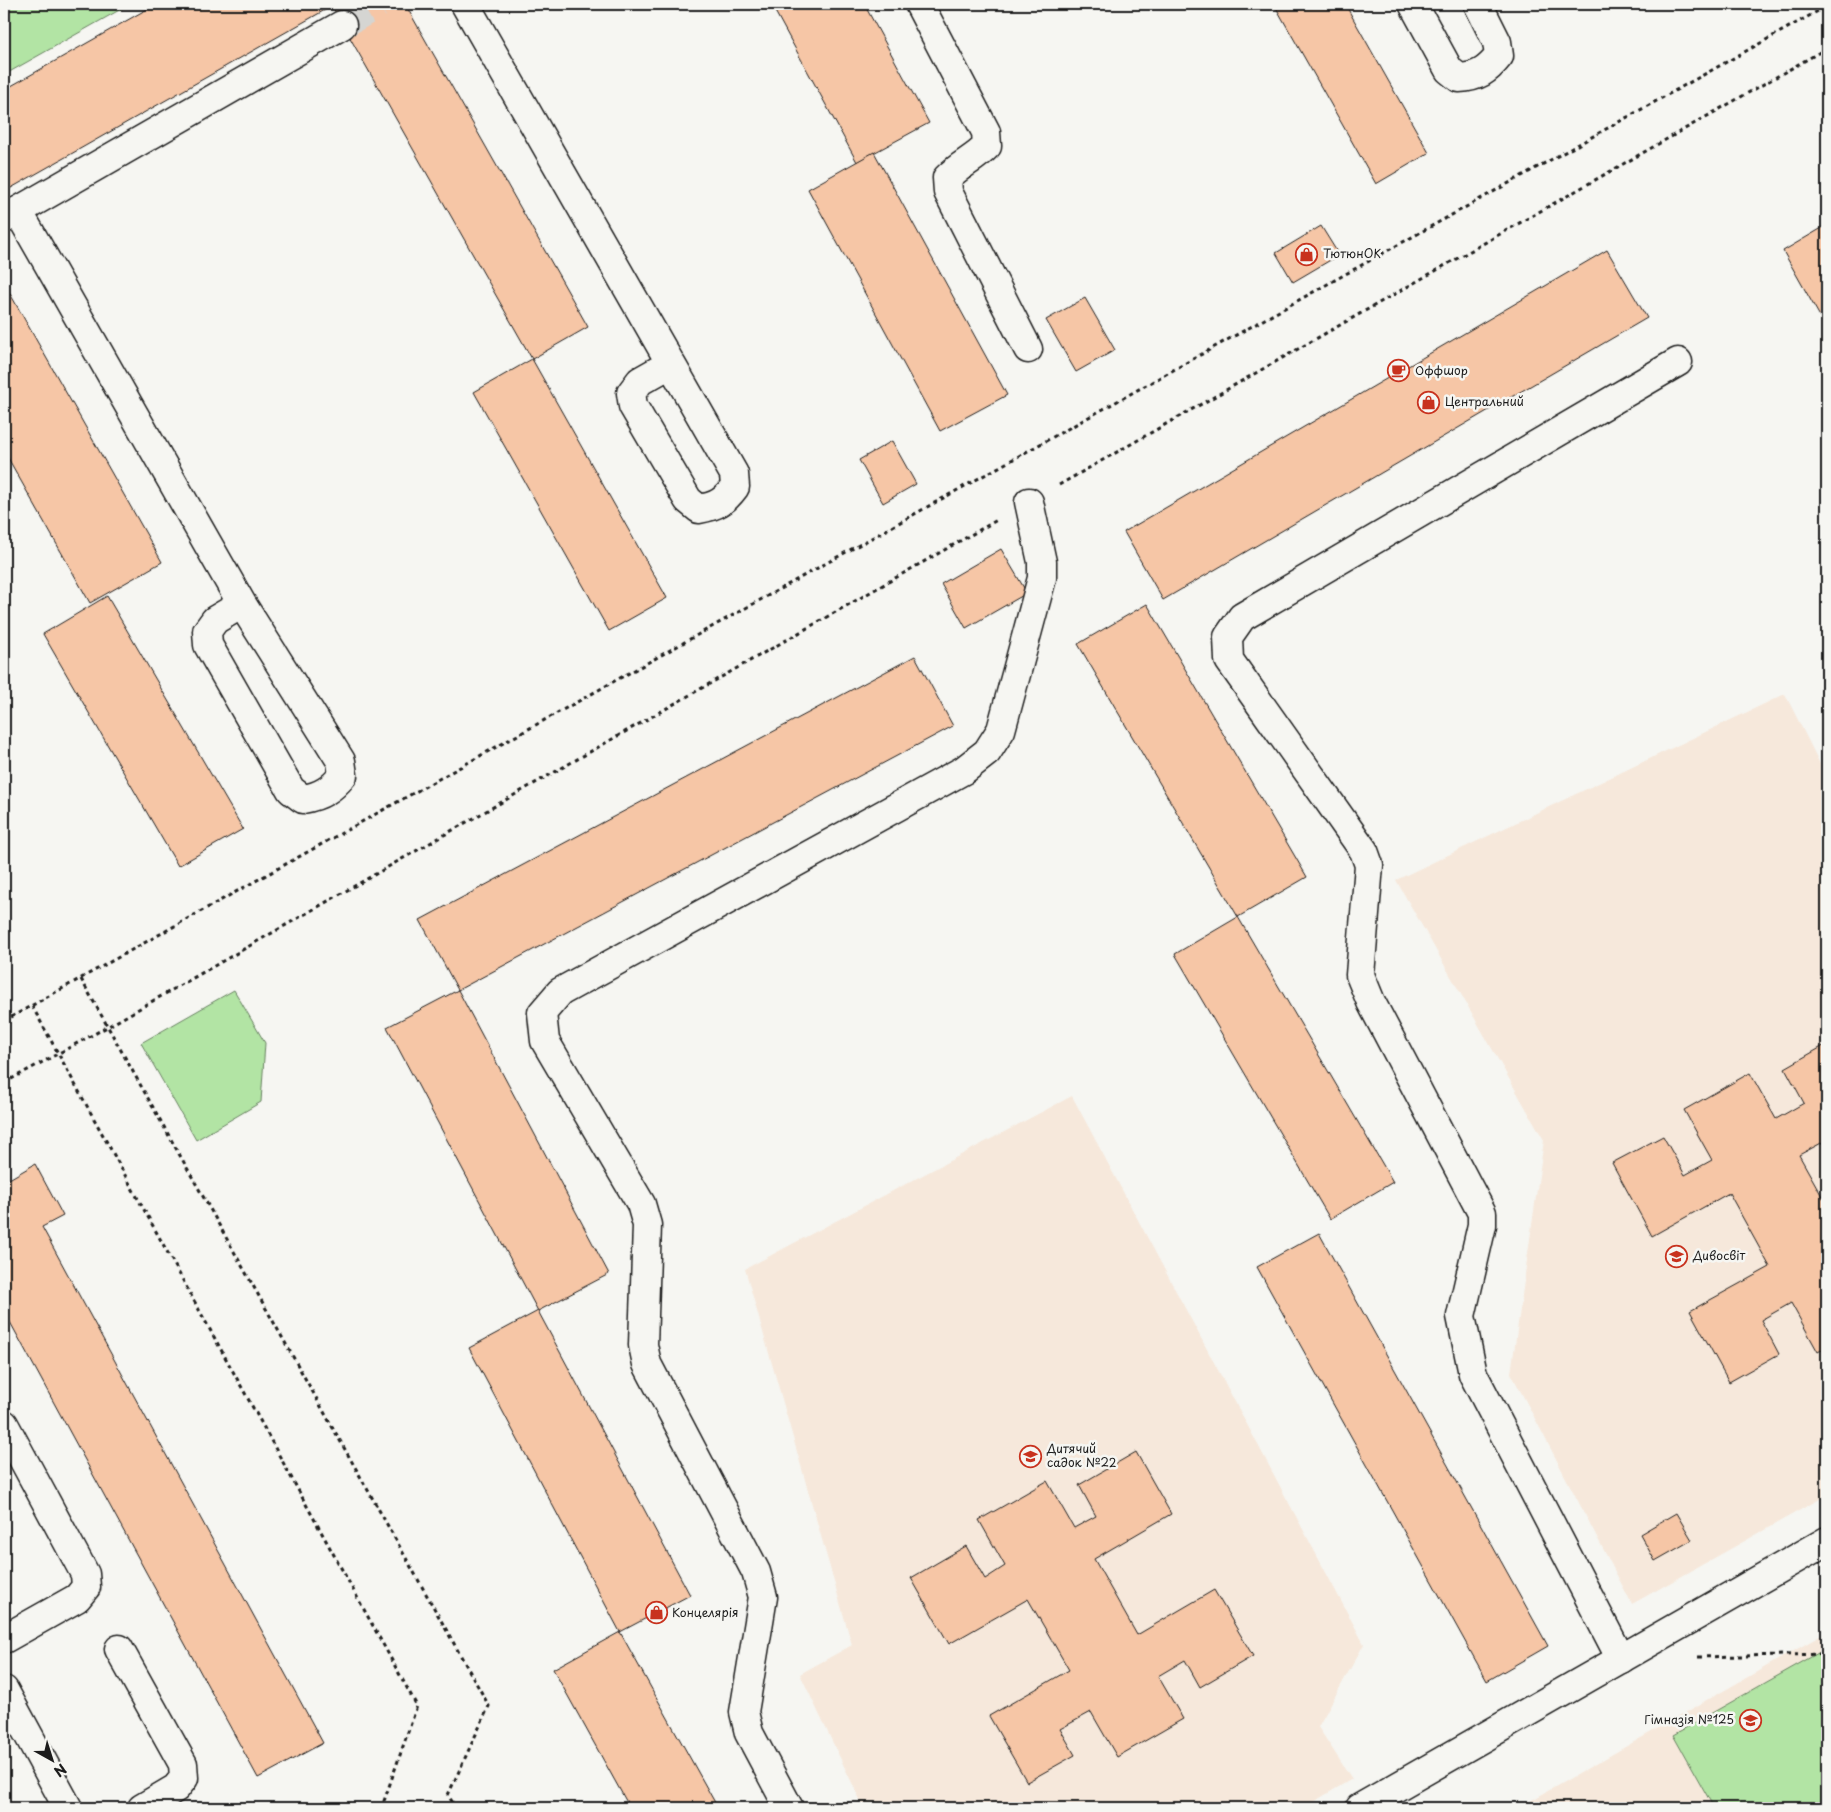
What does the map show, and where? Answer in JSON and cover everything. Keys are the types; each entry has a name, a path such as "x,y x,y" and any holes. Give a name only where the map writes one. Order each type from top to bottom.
{"lane":[{"path":"465,4 734,474 735,487 727,498 712,506 699,509 688,500 633,406 631,392 640,382 670,364"},
{"path":"919,4 986,132 986,146 977,157 956,167 947,178 948,192 1028,349"},
{"path":"1413,4 1449,70 1459,78 1474,77 1490,67 1499,56 1497,42 1478,4"},
{"path":"242,604 215,620 207,631 208,645 291,790 303,799 317,797 334,786 343,774 340,761 242,604 11,215 342,25"},
{"path":"1621,1659 1473,1374 1461,1316 1482,1225 1482,1213 1370,1002 1360,976 1369,865 1364,851 1229,660 1228,637 1242,618 1678,362"},
{"path":"789,1808 749,1733 744,1712 763,1597 756,1572 647,1364 644,1345 647,1225 640,1204 545,1041 542,1013 560,992 964,770 987,752 1001,730 1042,578 1042,562 1029,502"},
{"path":"4,1424 85,1574 86,1587 78,1598 4,1639"},
{"path":"1360,1808 1827,1541"},
{"path":"119,1649 183,1764 184,1778 176,1788 142,1808"},
{"path":"4,1690 68,1808"}],"path":[{"path":"4,1022 1827,6"},
{"path":"4,1083 107,1027 1827,48"},
{"path":"81,979 489,1706 448,1795 456,1808"},
{"path":"32,1006 417,1706 384,1801 388,1808"},
{"path":"1690,1657 1827,1654"}],"shaded area":[{"name":"Дивосвіт","path":"1785,694 1827,778 1827,1495 1632,1604 1511,1373 1544,1140 1396,880"},
{"name":"Дитячий садок №22","path":"1072,1096 1364,1644 1318,1727 1352,1779 1303,1808 864,1808 800,1674 852,1645 745,1269"},
{"name":"Гімназія №125","path":"1827,1632 1827,1808 1518,1808"}],"green space":[{"path":"4,4 130,4 4,75"},
{"path":"234,990 265,1043 261,1102 196,1140 141,1043"},
{"name":"Гімназія №125","path":"1827,1648 1827,1808 1714,1808 1673,1735"}],"building":[{"path":"156,4 331,4 332,6 4,192 4,90"},
{"path":"337,4 405,4 588,327 532,359 332,6"},
{"path":"771,4 864,4 929,123 857,162"},
{"path":"1274,4 1345,4 1429,153 1376,184"},
{"path":"874,152 1007,395 940,431 808,189"},
{"path":"1827,225 1827,329 1783,251"},
{"name":"ТютюнОК","path":"1321,226 1339,255 1293,282 1276,253"},
{"path":"1607,250 1647,318 1163,600 1124,532"},
{"path":"4,283 162,562 90,603 4,451"},
{"path":"1085,298 1115,350 1076,372 1046,320"},
{"path":"532,359 667,598 609,631 474,392"},
{"path":"892,441 916,484 883,503 859,460"},
{"path":"1001,549 1027,593 966,628 941,584"},
{"path":"107,596 243,829 178,866 43,634"},
{"path":"1147,604 1307,877 1238,917 1078,644"},
{"path":"915,656 953,726 458,990 420,920"},
{"path":"1238,917 1393,1182 1330,1219 1175,954"},
{"path":"458,990 609,1274 538,1311 387,1027"},
{"path":"1827,1044 1827,1140 1799,1155 1827,1205 1827,1347 1818,1352 1791,1303 1761,1320 1779,1354 1729,1382 1690,1311 1770,1267 1729,1193 1652,1236 1612,1163 1663,1136 1685,1175 1712,1160 1684,1110 1750,1073 1776,1119 1804,1103 1785,1068"},
{"path":"35,1164 63,1216 42,1227 323,1743 258,1778 4,1311 4,1182"},
{"path":"1319,1233 1548,1646 1487,1681 1257,1267"},
{"path":"538,1311 690,1595 620,1632 469,1348"},
{"path":"1136,1452 1171,1514 1094,1559 1137,1635 1214,1590 1253,1656 1200,1687 1185,1660 1158,1676 1183,1719 1117,1757 1091,1712 1060,1729 1075,1755 1027,1782 989,1716 1069,1670 1028,1599 949,1644 911,1578 966,1546 985,1579 1005,1566 979,1520 1047,1481 1074,1528 1096,1516 1079,1485"},
{"path":"1676,1513 1692,1540 1655,1561 1640,1534"},
{"path":"620,1632 718,1808 630,1808 553,1669"}],"tunnel":[{"path":"342,25 379,4"}],"place":[{"name":"ТютюнОК","path":"1307,254"},
{"name":"Оффшор","path":"1399,371"},
{"name":"Центральний","path":"1429,402"},
{"name":"Дивосвіт","path":"1677,1256"},
{"name":"Дитячий садок №22","path":"1031,1456"},
{"name":"Концелярія","path":"656,1613"},
{"name":"Гімназія №125","path":"1750,1720"}]}
